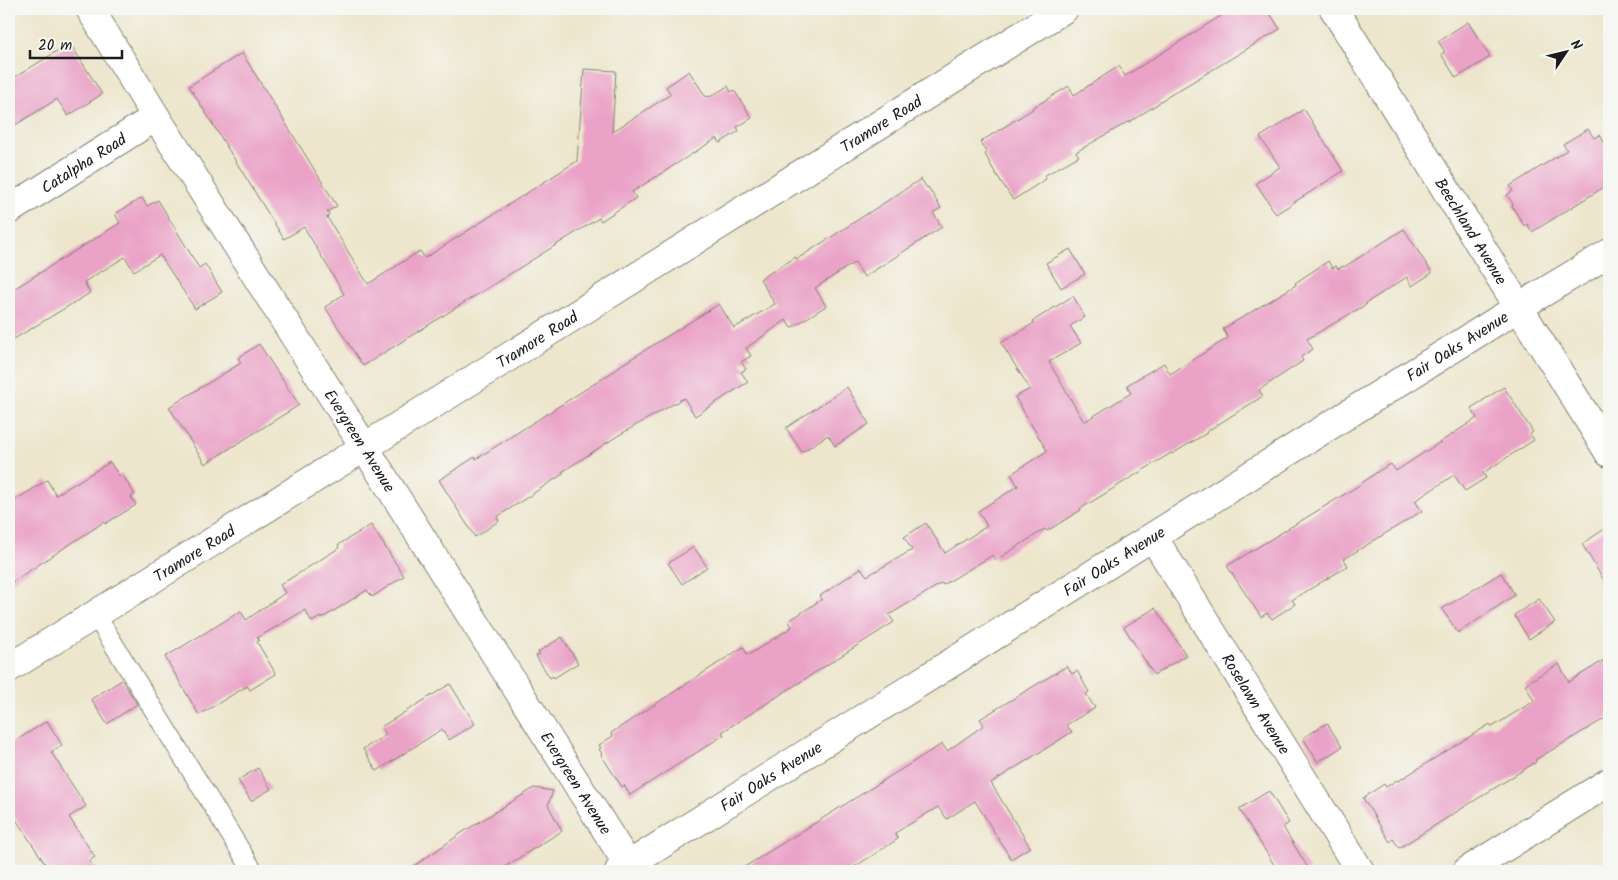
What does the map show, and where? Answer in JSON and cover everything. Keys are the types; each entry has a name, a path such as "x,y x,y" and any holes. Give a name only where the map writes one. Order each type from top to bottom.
{"street":[{"name":"Evergreen Avenue","path":"90,9 627,869"},
{"name":"Tramore Road","path":"9,668 1064,9"},
{"name":"Beechland Avenue","path":"1334,9 1609,453"},
{"name":"Catalpha Road","path":"9,210 156,117"},
{"name":"Fair Oaks Avenue","path":"627,869 1519,307 1609,253"},
{"name":"Roselawn Avenue","path":"1153,537 1360,871"},
{"path":"1468,871 1609,782"}],"lane":[{"path":"94,614 253,871"}],"building":[{"path":"1232,9 1267,9 1280,29 1159,102 1128,123 1076,152 1079,156 1044,176 1046,179 1013,200 993,169 985,154 987,152 980,142 1069,86 1074,95 1119,66 1125,76"},
{"path":"1468,22 1490,57 1456,78 1441,54 1445,52 1438,41"},
{"path":"70,43 102,94 68,116 57,99 9,129 9,81"},
{"path":"242,53 337,206 327,212 329,215 327,217 368,284 420,251 425,258 577,161 584,69 616,71 612,132 671,94 666,87 689,71 706,97 710,97 728,86 731,92 734,90 752,118 737,127 739,131 720,143 717,138 632,192 636,198 601,221 599,218 363,366 325,307 344,294 304,227 284,239 189,86"},
{"path":"1304,109 1343,171 1276,214 1256,183 1280,167 1260,137"},
{"path":"1588,129 1594,138 1600,135 1609,151 1609,184 1532,232 1527,224 1524,226 1512,206 1513,204 1507,195 1513,191 1510,186 1567,150 1563,144"},
{"path":"921,179 941,208 933,213 942,227 864,277 855,262 815,288 826,306 791,328 786,320 746,348 751,356 741,362 746,369 741,372 748,382 695,416 684,398 619,435 562,472 563,474 497,517 499,521 475,537 439,480 475,457 476,459 719,304 734,328 775,304 760,279 796,257 797,259"},
{"path":"142,198 147,206 158,200 199,268 205,264 222,292 195,309 160,255 134,271 125,257 84,282 90,293 9,342 9,292 120,223 115,214"},
{"path":"1404,229 1432,273 1412,286 1407,277 1367,304 1307,339 1313,349 1301,357 1303,361 1259,390 1263,396 1207,433 1171,453 1047,531 1045,529 996,560 993,555 889,615 894,622 722,732 724,735 630,795 624,785 622,787 599,749 601,748 599,745 613,736 611,733 743,647 747,654 750,654 792,627 789,621 822,599 820,596 861,568 867,576 912,550 904,537 926,523 945,553 987,526 978,511 1018,486 1011,474 1047,451 1015,397 1030,389 1001,343 1073,296 1085,317 1070,326 1081,343 1049,362 1084,422 1131,393 1127,385 1164,363 1170,374 1228,338 1223,329 1296,285 1295,283 1328,261 1332,268 1336,266 1338,269 1344,267"},
{"path":"1070,249 1085,274 1061,288 1046,263"},
{"path":"259,344 299,405 205,464 169,407 241,363 238,358"},
{"path":"847,387 869,424 835,446 828,435 802,452 786,428"},
{"path":"1504,387 1533,432 1530,434 1534,440 1483,473 1486,478 1465,491 1454,475 1415,501 1422,511 1344,559 1348,566 1292,600 1295,604 1272,619 1267,613 1261,617 1227,566 1358,486 1380,470 1391,464 1396,471 1477,418 1471,408"},
{"path":"110,462 119,476 122,474 135,495 131,497 136,505 105,524 104,522 9,584 9,504 47,480 56,495"},
{"path":"371,525 404,576 372,597 367,590 321,619 320,617 312,622 305,610 257,638 259,640 257,642 276,674 250,690 247,686 199,715 165,657 241,611 246,620 285,593 280,585 339,548 338,545"},
{"path":"1609,526 1609,589 1582,544"},
{"path":"694,547 707,567 682,584 668,563"},
{"path":"1501,573 1515,595 1458,633 1442,609"},
{"path":"1539,599 1555,622 1529,639 1514,615"},
{"path":"1155,608 1186,655 1154,675 1124,627"},
{"path":"562,637 578,663 554,678 553,676 550,678 536,656 540,654 538,652"},
{"path":"1609,657 1609,716 1535,760 1536,762 1399,848 1393,839 1390,842 1363,798 1384,784 1386,787 1398,781 1490,724 1492,727 1534,701 1525,684 1559,664 1569,682"},
{"path":"1067,666 1072,674 1077,671 1089,692 1086,694 1095,708 1066,725 1072,732 991,783 1030,847 1011,859 975,801 947,819 938,807 895,833 898,839 848,871 738,871 942,744 947,751 984,725 980,719"},
{"path":"122,680 137,704 107,724 91,699"},
{"path":"450,684 475,724 449,740 442,729 377,771 363,749 386,735 381,727"},
{"path":"47,721 62,745 51,752 86,806 69,817 95,857 89,861 96,871 50,871 9,809 9,745"},
{"path":"1327,723 1342,747 1318,762 1303,738"},
{"path":"258,768 271,789 251,801 238,780"},
{"path":"534,788 553,791 548,805 562,831 498,871 407,871 463,832"},
{"path":"1269,791 1289,823 1283,827 1310,871 1278,871 1239,809"}]}
